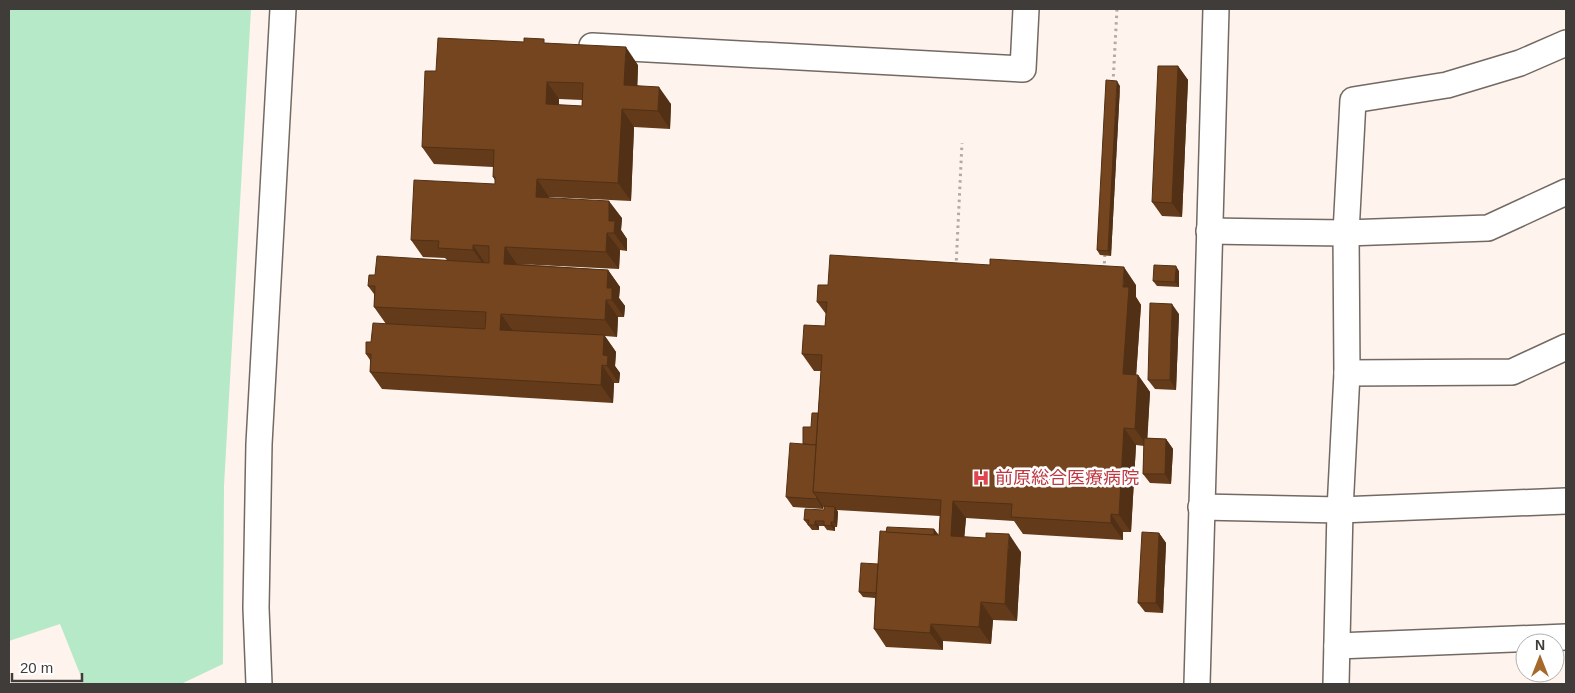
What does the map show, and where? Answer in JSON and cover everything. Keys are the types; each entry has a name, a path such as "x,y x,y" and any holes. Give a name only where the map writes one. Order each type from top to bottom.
{"street":[{"path":"259,684 256,608 259,444 283,9"},
{"path":"571,45 1023,69 1026,9"},
{"path":"1197,684 1216,9"},
{"path":"1336,684 1340,510 1347,372 1346,233 1353,100 1447,85 1520,63 1566,43"},
{"path":"1209,232 1346,233 1488,228 1566,192"},
{"path":"1347,372 1512,372 1566,347"},
{"path":"1201,507 1340,510 1566,501"},
{"path":"1337,646 1566,637"}],"path":[{"path":"1113,91 1117,9"},
{"path":"956,271 962,143"},
{"path":"1104,273 1106,244"}],"green space":[{"path":"9,9 251,9 224,486 223,664 181,684 84,684 60,624 9,641"}],"building":[{"path":"438,38 524,42 524,38 544,39 544,43 626,47 624,85 659,87 658,111 622,109 618,183 537,179 536,197 609,201 609,221 615,221 614,233 607,233 606,252 505,247 504,264 608,270 607,288 612,288 612,300 606,300 605,320 501,314 500,330 604,335 603,355 608,356 607,366 602,365 601,385 370,372 371,354 366,354 366,342 371,342 373,323 485,329 486,312 374,307 375,286 368,286 369,275 375,275 377,256 489,263 489,246 473,245 473,250 438,248 439,241 411,240 414,180 495,184 495,177 493,177 494,150 422,147 425,71 436,71","holes":["547,82 583,83 582,106 546,104"]},
{"path":"1158,66 1178,66 1172,203 1152,202"},
{"path":"1106,80 1117,81 1108,251 1097,250"},
{"name":"前原総合医療病院","path":"830,255 990,265 990,259 1124,267 1123,287 1129,287 1123,374 1138,375 1135,429 1124,428 1119,515 1111,514 1111,523 1011,517 1012,504 953,501 951,536 986,538 986,533 1009,534 1005,604 981,602 979,627 931,624 930,633 874,629 880,531 939,535 941,500 813,492 822,355 802,354 804,325 825,326 827,302 817,302 818,285 828,285"},
{"path":"1154,265 1176,266 1175,282 1153,281"},
{"path":"1150,303 1172,304 1170,380 1148,380"},
{"path":"812,413 818,413 816,445 803,444 803,427 811,427"},
{"path":"1144,438 1166,439 1165,474 1143,474"},
{"path":"790,443 816,445 813,492 817,499 786,497"},
{"path":"824,506 835,507 834,522 831,522 831,526 824,525 824,521 815,521 815,525 808,525 809,520 804,520 805,509 824,510"},
{"path":"887,527 934,529 934,535 886,532"},
{"path":"1142,532 1159,533 1156,603 1138,603"},
{"path":"861,563 878,564 876,593 859,592"}],"place":[{"name":"前原総合医療病院","path":"981,478"}]}
